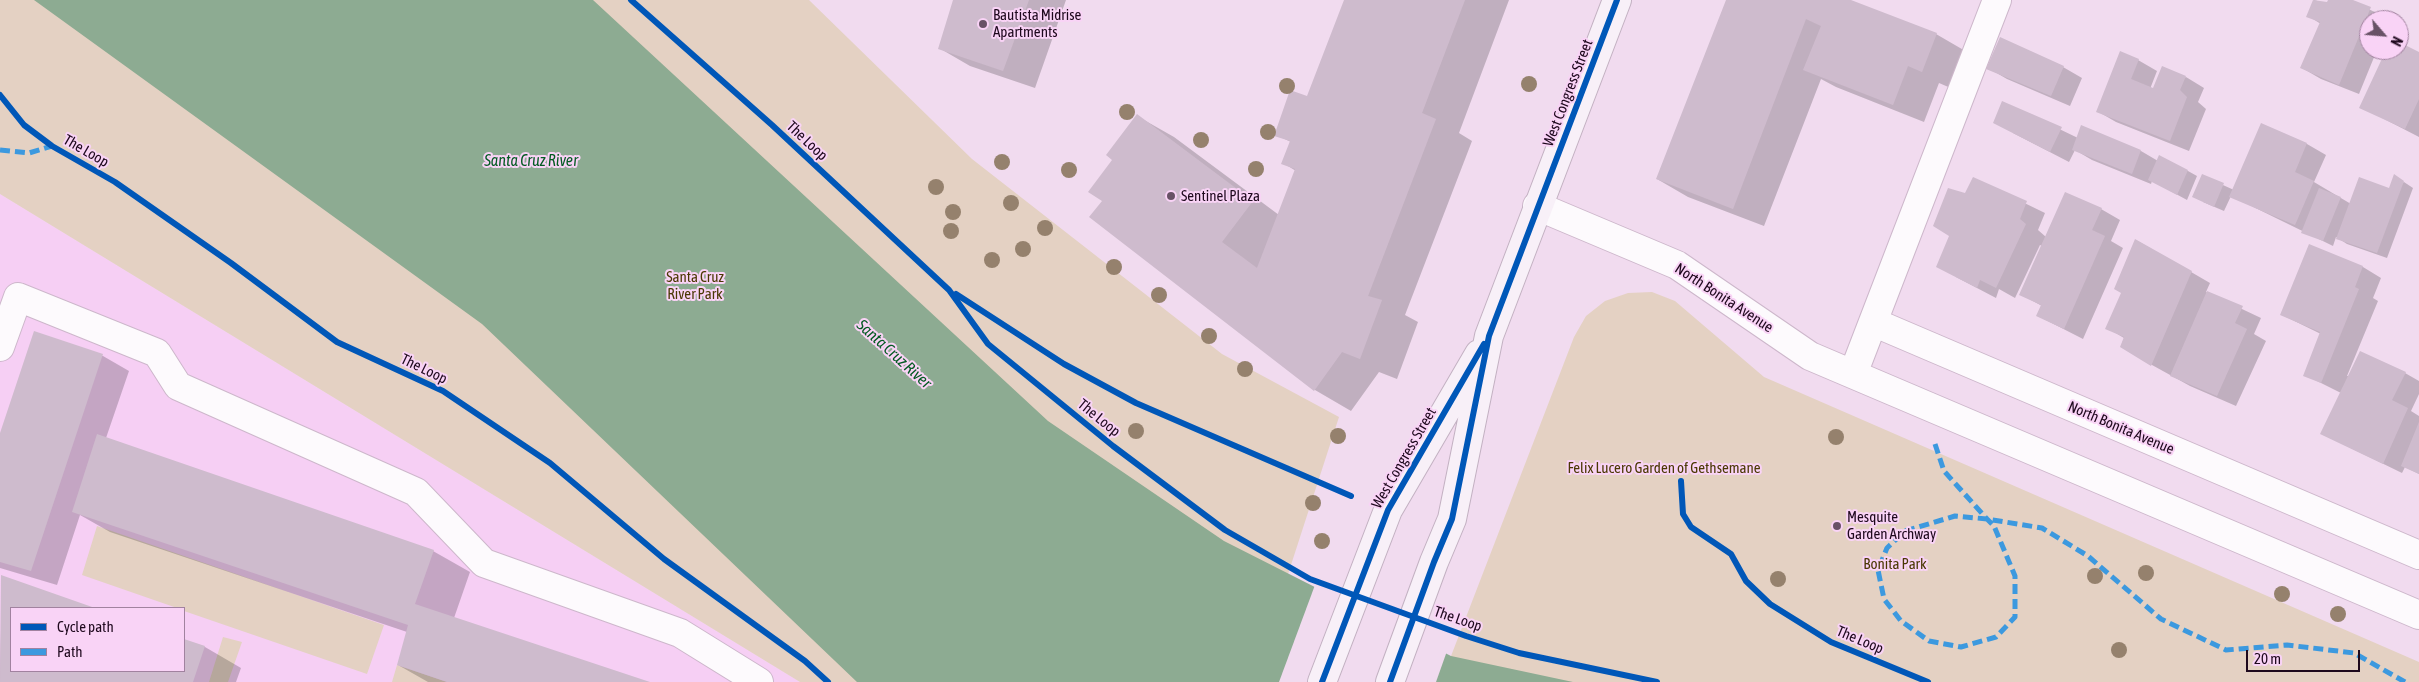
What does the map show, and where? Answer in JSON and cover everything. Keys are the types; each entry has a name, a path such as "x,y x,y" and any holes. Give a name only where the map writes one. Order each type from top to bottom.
{"main road":[{"name":"West Congress Street","path":"1390,682 1434,562 1452,519 1490,336 1537,206 1617,0"},
{"name":"West Congress Street","path":"1322,682 1375,539 1388,510 1490,336"}],"street":[{"path":"1853,374 1997,0"},
{"name":"North Bonita Avenue","path":"1537,206 1677,265 1810,356 2419,615"},
{"path":"0,347 18,297 157,353 178,386 416,492 484,563 680,633 759,682"},
{"name":"North Bonita Avenue","path":"1873,322 2419,555"}],"shaded area":[{"path":"0,194 800,682 0,682"}],"green space":[{"name":"Santa Cruz River Park","path":"0,0 809,0 972,159 1222,354 1339,417 1253,682 800,682 0,194"},
{"path":"1652,292 1675,301 1764,377 2419,662 2419,682 1441,682 1574,337 1586,316 1605,301 1628,293"},
{"path":"97,526 384,625 367,674 185,611 185,607 174,607 82,575"},
{"path":"223,637 242,642 228,682 209,682"},
{"path":"397,665 447,682 392,682"}],"water":[{"name":"Santa Cruz River","path":"34,0 593,0 1048,421 1224,541 1451,656 1573,682 857,682 482,324"}],"pier":[{"path":"1315,585 1447,651 1436,682 1279,682"}],"building":[{"name":"Bautista Midrise Apartments","path":"953,0 1029,0 1003,71 938,49"},
{"name":"Sentinel Plaza","path":"1344,0 1465,0 1422,113 1436,119 1368,296 1382,300 1360,359 1342,352 1314,391 1089,217 1102,201 1088,192 1112,160 1106,155 1137,114 1253,201 1222,242 1257,268 1295,169 1281,164 1290,141 1274,136 1290,90 1307,96"},
{"path":"1726,0 1851,0 1937,33 1922,72 1908,66 1893,105 1803,70 1821,26 1806,19 1733,209 1656,179"},
{"path":"2313,0 2327,2 2328,0 2353,0 2371,7 2370,10 2359,10 2359,36 2339,85 2300,68 2320,22 2306,17"},
{"path":"2000,37 2064,66 2051,96 1986,69"},
{"path":"2409,47 2419,52 2419,99 2405,129 2359,108 2381,60 2409,60"},
{"path":"2120,51 2139,59 2131,79 2153,88 2162,66 2186,76 2180,90 2187,97 2170,141 2096,112"},
{"path":"2002,101 2062,127 2050,152 1993,123"},
{"path":"2261,123 2307,143 2295,172 2314,181 2295,225 2229,197"},
{"path":"2081,125 2141,150 2132,174 2072,150"},
{"path":"2159,155 2188,170 2177,195 2148,180"},
{"path":"2202,174 2224,183 2214,207 2192,197"},
{"path":"2394,174 2404,181 2377,253 2336,239 2359,177 2389,188"},
{"path":"1973,177 2027,201 2020,219 2026,224 1996,288 1980,280 1977,288 1936,267 1949,236 1933,226 1948,188 1965,193"},
{"path":"2319,188 2341,197 2323,241 2301,233"},
{"path":"2065,192 2102,208 2092,230 2105,236 2064,329 2036,316 2041,305 2019,295"},
{"path":"2135,239 2192,271 2151,366 2120,347 2124,337 2105,329 2121,293 2114,289"},
{"path":"2309,244 2363,266 2355,287 2359,289 2321,383 2303,376 2320,332 2280,315"},
{"path":"2207,291 2243,306 2235,323 2247,329 2217,396 2170,376"},
{"path":"34,331 103,354 31,571 0,562 0,433"},
{"path":"2360,351 2406,372 2392,400 2408,408 2383,464 2320,434"},
{"path":"2419,422 2419,474 2401,466"},
{"path":"97,434 434,550 415,604 650,682 447,682 397,665 408,625 72,512"},
{"path":"1,575 92,607 10,607 10,672 185,672 185,639 205,646 193,682 0,682"}],"marked path":[{"path":"0,150 29,153 52,146"},
{"path":"1935,444 1944,471 1987,519 1994,526 2015,576 2015,617 1996,637 1961,647 1929,641 1901,621 1884,599 1878,570 1887,548 1905,531 1955,516 1987,519 2042,528 2088,556 2161,619 2226,650 2287,645 2354,653 2405,682"}],"cycle path":[{"name":"The Loop","path":"631,0 772,125 949,290 988,344 1113,446 1225,530 1310,579 1466,636 1519,653 1657,682"},
{"path":"1390,682 1434,562 1452,519 1489,336 1617,0"},
{"name":"The Loop","path":"0,95 24,125 52,146 115,182 231,263 337,342 443,391 550,463 664,559 805,661 828,682"},
{"path":"956,294 1064,364 1136,403 1351,496"},
{"path":"1322,682 1388,510 1484,344"},
{"name":"The Loop","path":"1681,481 1683,514 1691,527 1731,554 1746,581 1770,604 1831,642 1928,682"}],"place":[{"name":"Bautista Midrise Apartments","path":"983,24"},
{"name":"Sentinel Plaza","path":"1171,196"},
{"name":"Mesquite Garden Archway","path":"1837,526"}],"park label":[{"name":"Felix Lucero Garden of Gethsemane","path":"1664,468"},
{"name":"Bonita Park","path":"1895,564"}]}
